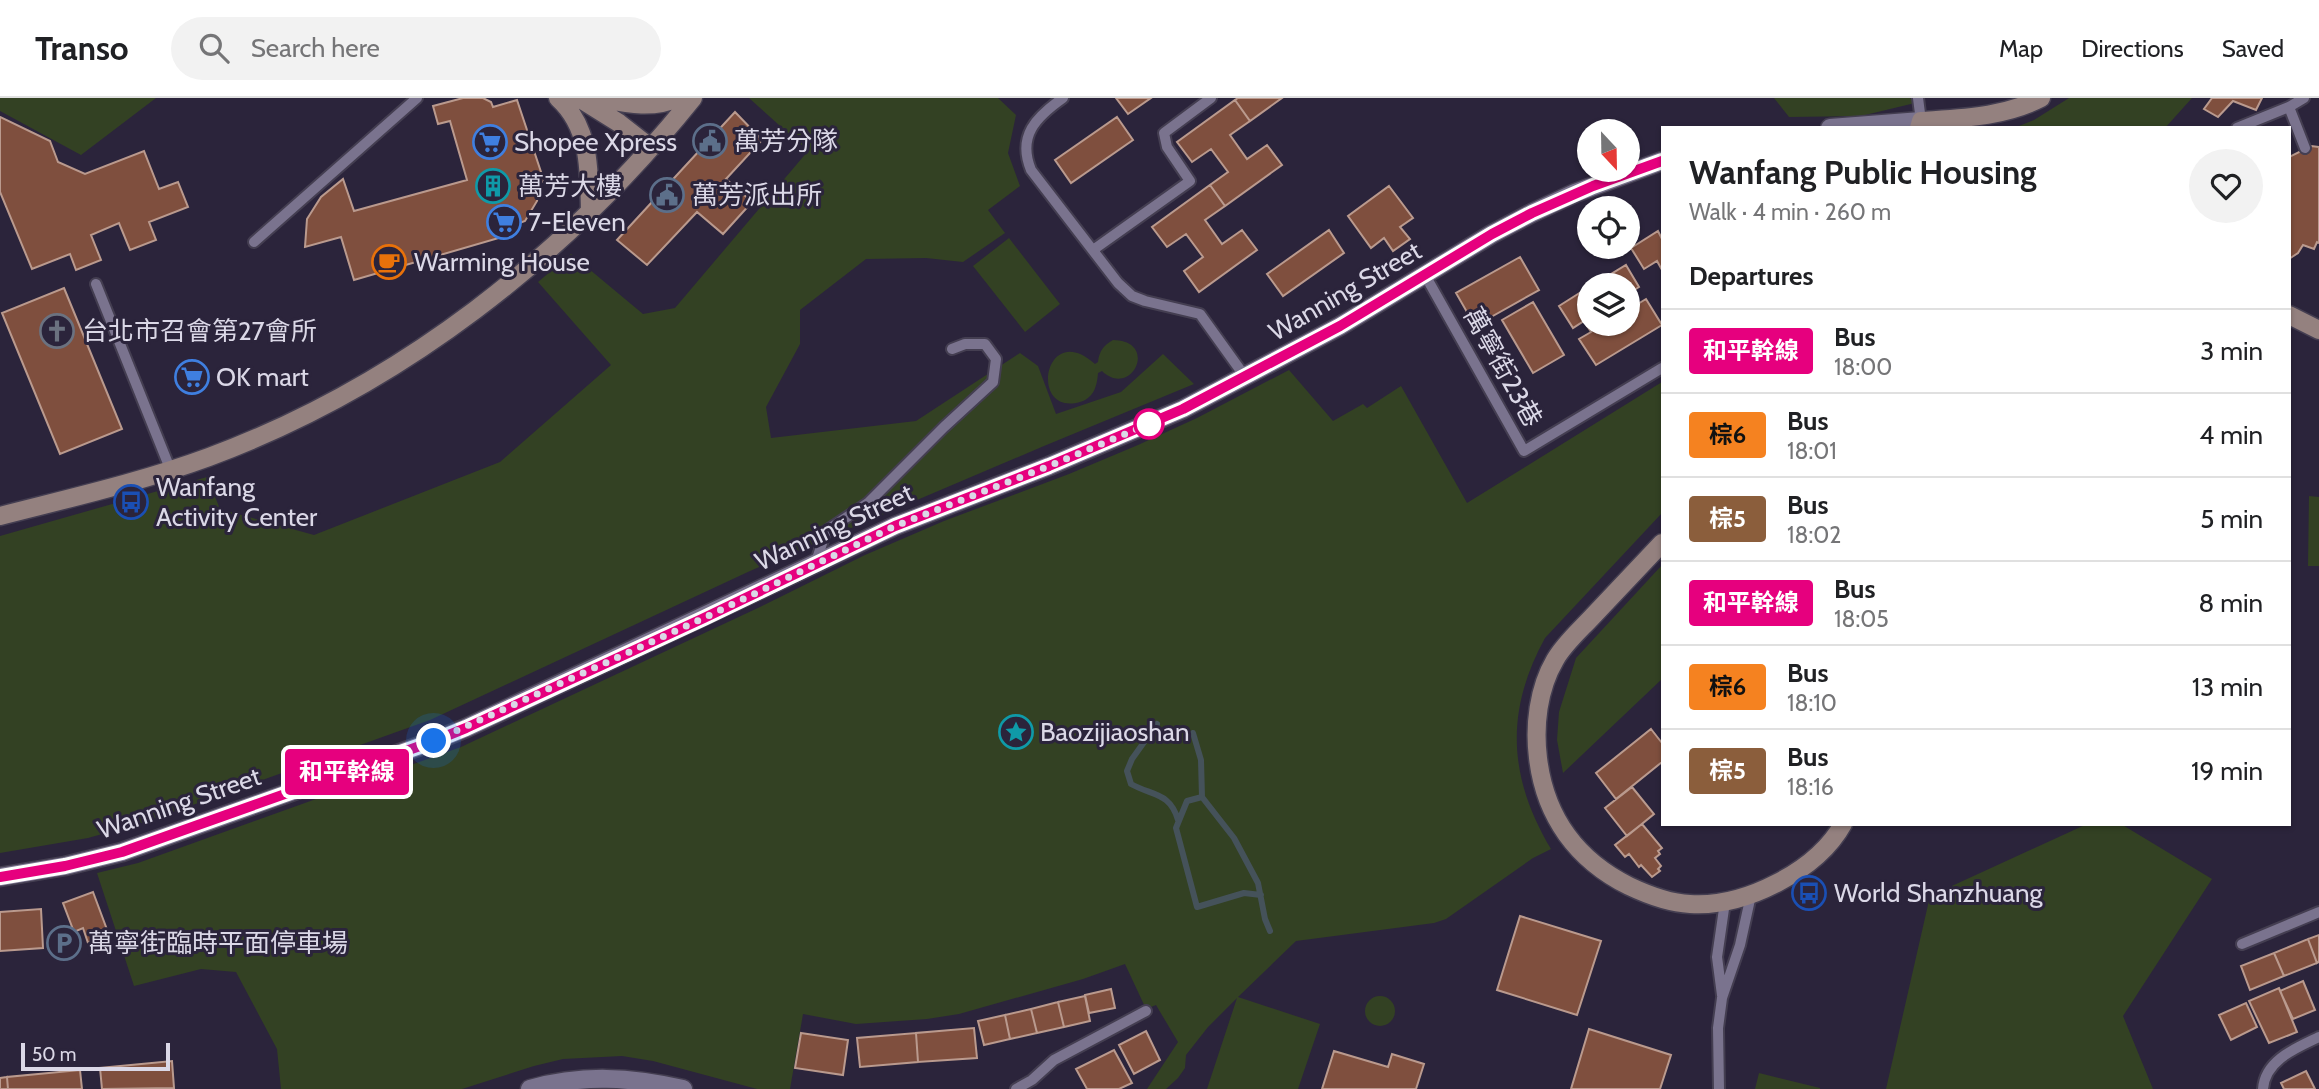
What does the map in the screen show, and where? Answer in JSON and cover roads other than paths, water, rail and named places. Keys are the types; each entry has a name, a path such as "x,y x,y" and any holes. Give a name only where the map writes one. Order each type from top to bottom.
{"street":[{"path":"558,98 577,123 584,139 590,212"},
{"path":"579,98 619,123 651,148"},
{"path":"597,98 628,104 654,105 678,98"},
{"path":"0,516 171,471 212,456 278,428 400,364 480,306 590,212 651,148 693,98"},
{"path":"1875,126 1920,124 1997,114 2041,98"},
{"name":"Wanning Street","path":"0,877 65,866 122,852 434,741 704,618 816,562 915,517 1123,436 1246,378 1532,213 1607,180 1661,161"},
{"path":"2291,315 2319,330"},
{"path":"1661,544 1571,639 1555,660 1543,688 1537,714 1539,769 1558,822 1575,846 1594,864 1616,879 1664,901 1688,905 1725,902 1751,895 1781,881 1803,868 1823,851 1842,826"},
{"path":"530,1089 557,1081 605,1077 647,1081 683,1089"}],"lane":[{"path":"254,242 417,98"},
{"path":"1063,98 1038,119 1029,132 1025,145 1031,170 1118,283 1132,296 1145,301 1200,313 1246,378"},
{"path":"1093,250 1190,181 1167,148 1164,133 1210,98"},
{"path":"1917,98 1920,124"},
{"path":"2242,126 2304,98"},
{"path":"2289,107 2305,148"},
{"name":"萬寧街23巷","path":"1425,275 1524,451 1661,369"},
{"path":"96,284 171,471"},
{"path":"816,562 826,531 868,503 993,382 996,359 985,344 965,344 952,349"},
{"path":"1719,1089 1718,1028 1722,998 1741,945 1751,895"},
{"path":"1722,998 1717,957 1725,902"},
{"path":"2242,944 2319,912"},
{"path":"1016,1089 1032,1080 1054,1060 1146,1011"},
{"path":"2263,1089 2270,1068 2280,1058 2319,1037"}],"waterway":[{"path":"1157,724 1132,759 1127,771 1131,784 1165,799 1175,811 1178,820"},
{"path":"1193,733 1201,760 1202,797"},
{"path":"1261,895 1244,893 1197,907 1176,828 1187,801 1202,797 1234,838 1258,883 1265,919 1270,931"}],"place":[{"name":"萬芳分隊","path":"710,141"},
{"name":"Shopee Xpress","path":"490,142"},
{"name":"萬芳大樓","path":"493,186"},
{"name":"萬芳派出所","path":"667,195"},
{"name":"7-Eleven","path":"504,222"},
{"name":"Warming House","path":"389,262"},
{"name":"台北市召會第27會所","path":"57,331"},
{"name":"OK mart","path":"192,377"},
{"name":"Wanfang Activity Center","path":"131,502"},
{"name":"Baozijiaoshan","path":"1016,732"},
{"name":"World Shanzhuang","path":"1809,893"},
{"name":"萬寧街臨時平面停車場","path":"64,943"}]}
